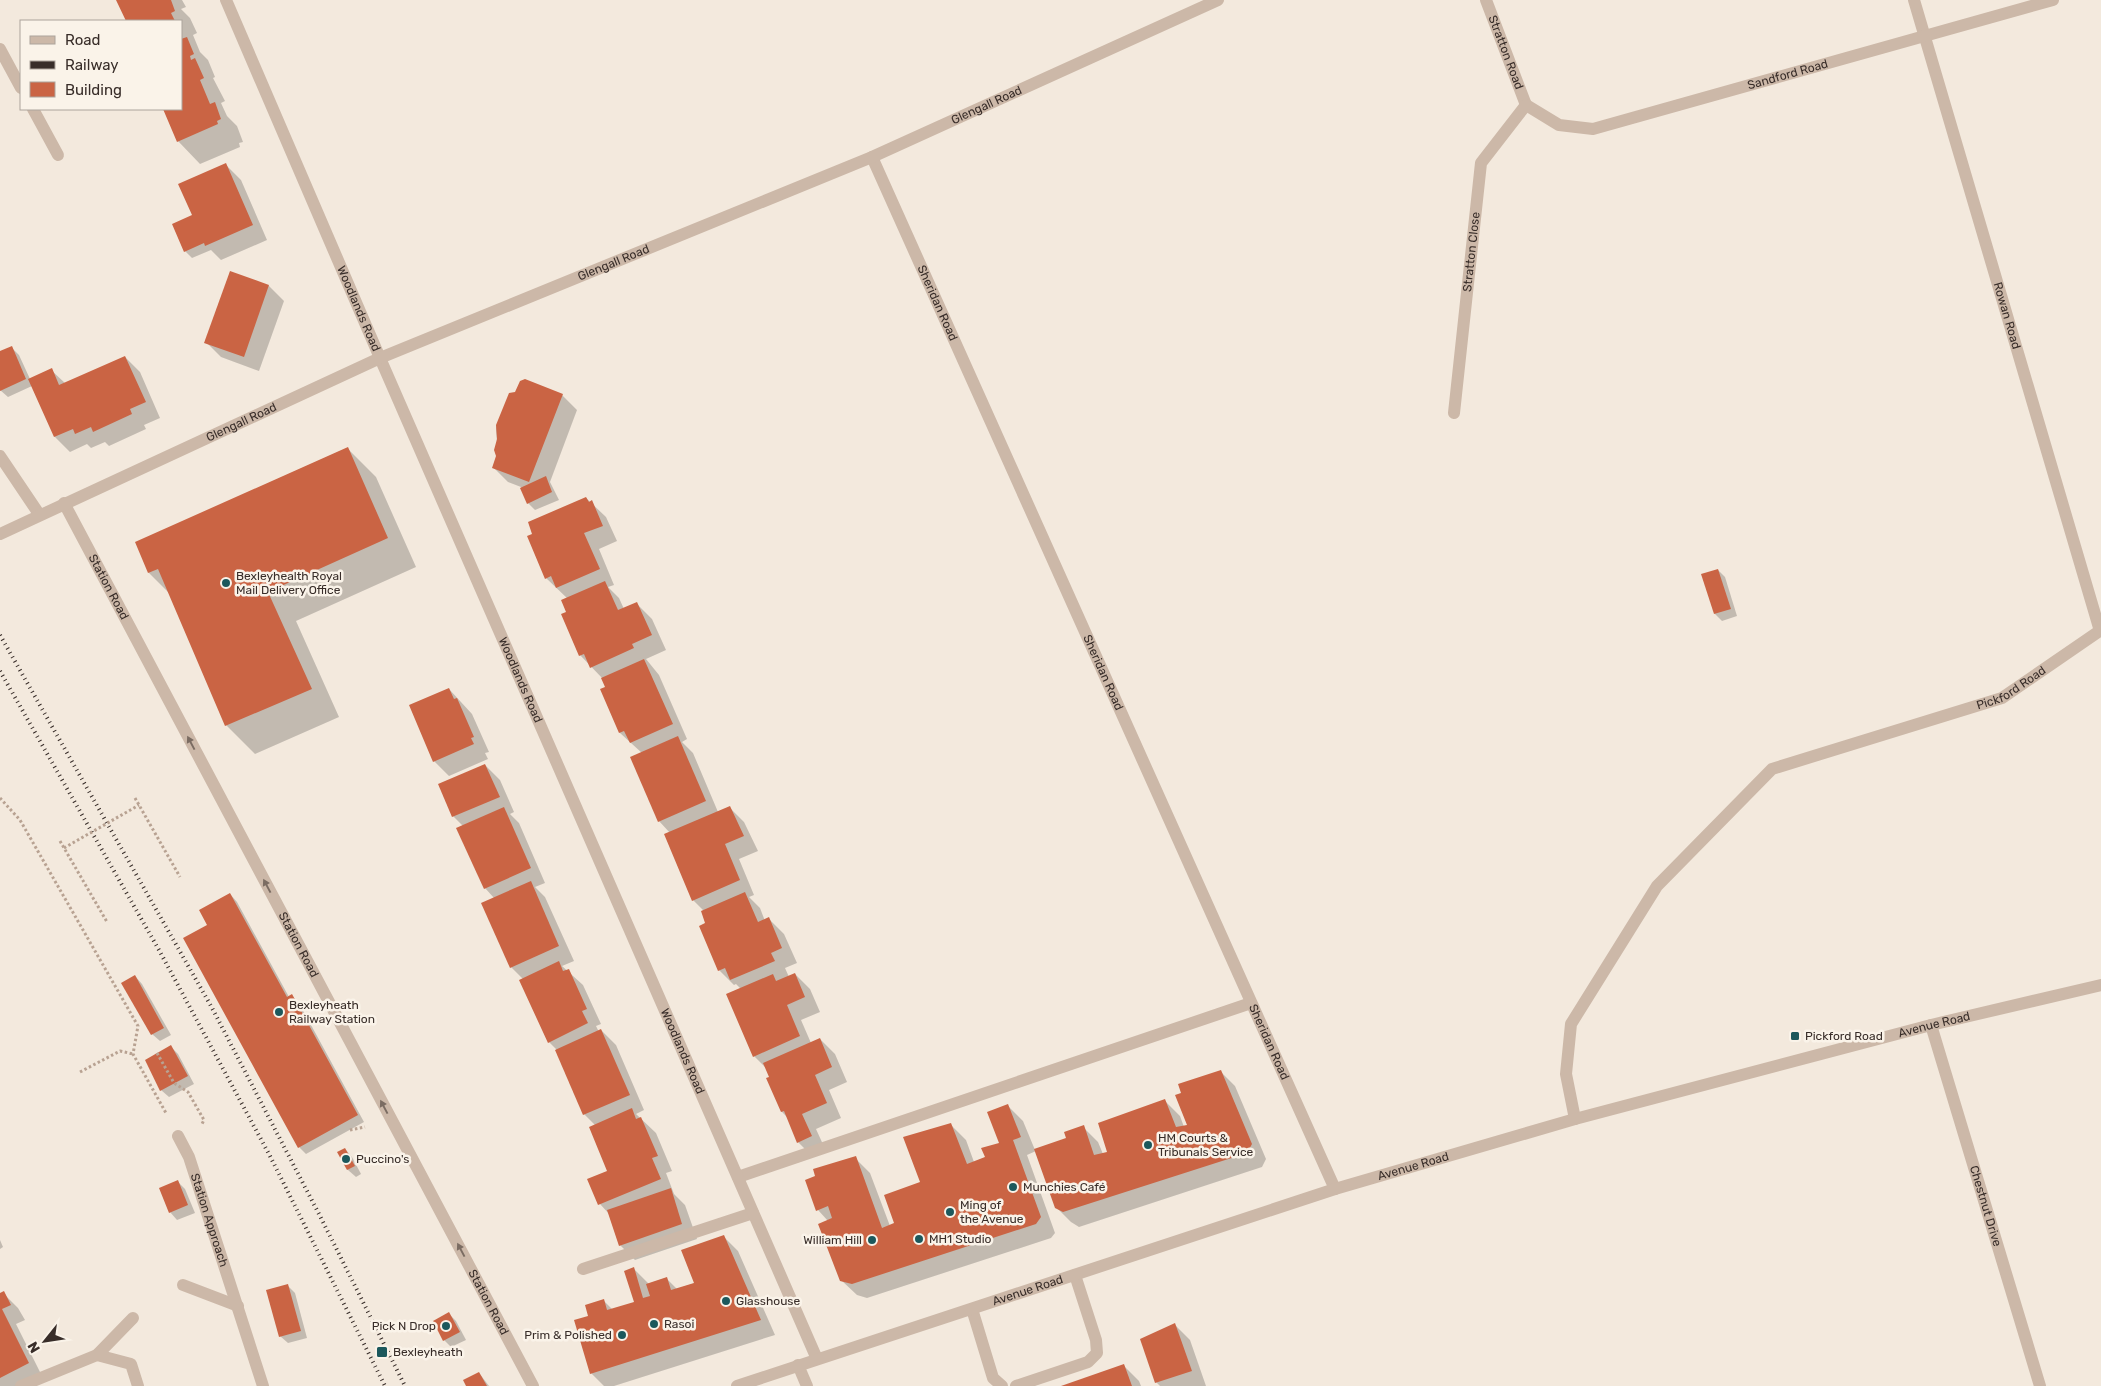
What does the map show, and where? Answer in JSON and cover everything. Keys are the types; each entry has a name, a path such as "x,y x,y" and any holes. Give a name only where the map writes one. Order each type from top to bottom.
{"street":[{"name":"Woodlands Road","path":"226,0 380,358 817,1359"},
{"name":"Glengall Road","path":"6,531 39,514 380,358 872,157 1218,0"},
{"name":"Stratton Road","path":"1486,0 1526,105"},
{"name":"Rowan Road","path":"1914,0 2100,630"},
{"name":"Sandford Road","path":"1526,105 1559,125 1593,129 2053,0"},
{"path":"0,49 20,86"},
{"name":"Stratton Close","path":"1454,414 1481,163 1526,105"},
{"path":"34,110 58,155"},
{"name":"Sheridan Road","path":"872,157 1335,1188"},
{"path":"0,456 39,514"},
{"name":"Station Road","path":"64,503 533,1386"},
{"name":"Pickford Road","path":"1575,1119 1566,1074 1571,1024 1657,886 1772,769 2002,698 2100,630"},
{"name":"Avenue Road","path":"737,1386 1335,1188 1575,1119 1931,1025 2101,985"},
{"path":"738,1177 1251,1003"},
{"name":"Chestnut Drive","path":"1931,1025 2040,1386"},
{"name":"Station Approach","path":"178,1136 189,1157 263,1386"},
{"path":"583,1269 753,1213"},
{"path":"1016,1386 1088,1362 1096,1353 1096,1340 1075,1275"},
{"path":"183,1285 238,1306"},
{"path":"972,1309 993,1378 1002,1386"},
{"path":"21,1386 97,1354 133,1318"},
{"path":"97,1354 131,1364 138,1386"},
{"path":"798,1366 807,1386"}],"path":[{"path":"0,798 20,820 138,1026 133,1054 178,1136"},
{"path":"135,798 180,877"},
{"path":"64,848 139,804"},
{"path":"60,841 107,922"},
{"path":"80,1072 120,1051 133,1054"},
{"path":"157,1053 174,1083 188,1092 204,1120 189,1157"},
{"path":"350,1130 368,1126"}],"building":[{"path":"116,0 171,0 175,11 171,13 174,20 126,20"},
{"path":"187,37 194,54 190,56 191,60 195,58 204,78 200,80 210,104 215,102 221,119 217,121 218,124 177,142 163,110 182,110 182,39"},
{"path":"226,163 253,225 205,246 204,243 184,252 172,224 192,215 178,184"},
{"path":"230,271 269,285 244,357 204,343"},
{"path":"12,346 26,379 0,391 0,351"},
{"path":"125,356 146,402 130,409 132,414 93,432 91,427 75,434 73,429 54,437 28,379 52,368 59,385"},
{"path":"525,379 563,394 529,482 492,468 496,456 494,450 497,439 496,425 509,393 515,392 520,381"},
{"name":"Bexleyhealth Royal Mail Delivery Office","path":"348,447 388,538 268,592 312,689 225,726 158,569 148,573 135,542"},
{"path":"546,476 552,492 527,504 520,488"},
{"path":"586,497 589,502 592,500 603,526 584,533 600,569 556,588 551,576 545,579 527,536 532,534 528,522"},
{"path":"1718,569 1731,609 1714,614 1701,574"},
{"path":"605,581 618,610 637,602 652,635 632,644 634,648 590,668 584,654 579,656 561,614 566,612 561,600"},
{"path":"644,659 673,724 630,743 624,731 619,733 600,689 605,687 601,678"},
{"path":"449,688 454,699 457,698 474,737 471,738 474,744 433,762 409,705"},
{"path":"678,736 706,801 658,822 630,757"},
{"path":"485,764 500,797 452,817 438,784"},
{"path":"730,806 744,836 725,844 740,880 692,901 664,834"},
{"path":"504,807 531,868 484,889 456,828"},
{"path":"531,881 559,946 510,968 481,903"},
{"path":"745,892 758,922 769,917 782,948 771,953 775,961 730,980 725,968 718,971 699,926 705,923 701,911"},
{"path":"230,893 287,997 292,994 358,1115 298,1148 183,938 207,925 199,910"},
{"path":"559,961 563,971 569,969 587,1009 582,1011 588,1023 548,1043 519,980"},
{"path":"795,973 805,997 787,1005 800,1036 753,1057 726,994 773,974 776,981"},
{"path":"135,975 164,1028 151,1035 121,983"},
{"path":"601,1029 630,1095 583,1115 555,1050"},
{"path":"820,1038 832,1067 815,1075 827,1103 802,1114 812,1136 797,1143 784,1111 781,1112 766,1078 769,1077 763,1063"},
{"path":"171,1045 188,1076 160,1091 145,1060"},
{"path":"1221,1070 1252,1144 1247,1153 1063,1212 1055,1208 1034,1149 1066,1138 1064,1132 1084,1125 1094,1155 1107,1152 1098,1123 1165,1099 1176,1127 1187,1125 1175,1095 1181,1093 1178,1084"},
{"path":"1008,1104 1021,1137 1013,1140 1041,1217 1036,1224 852,1284 840,1281 818,1224 832,1218 828,1206 816,1211 805,1180 815,1176 813,1169 856,1156 882,1228 894,1223 884,1195 920,1182 903,1137 951,1123 967,1164 985,1157 981,1148 999,1143 987,1112"},
{"path":"632,1108 636,1119 641,1117 658,1156 652,1158 661,1179 598,1205 587,1179 607,1171 589,1127"},
{"name":"Puccino's","path":"345,1148 355,1166 347,1170 337,1152"},
{"path":"178,1180 188,1205 169,1213 159,1188"},
{"path":"671,1188 682,1224 619,1246 607,1210"},
{"path":"724,1235 761,1320 590,1374 574,1320 588,1316 585,1305 604,1299 607,1310 634,1302 624,1271 634,1267 643,1298 650,1296 646,1284 667,1277 671,1290 694,1283 681,1250"},
{"path":"288,1284 301,1331 279,1337 266,1290"},
{"path":"4,1291 11,1305 2,1309 29,1363 0,1378 0,1293"},
{"name":"Pick N Drop","path":"449,1312 460,1332 443,1341 433,1321"},
{"path":"1175,1323 1192,1371 1155,1383 1140,1339"},
{"path":"1124,1364 1132,1386 1061,1386"},
{"path":"479,1372 487,1386 466,1386 463,1380"}],"railway":[{"path":"0,635 211,1006 320,1216 405,1386"},
{"path":"0,671 159,950 270,1156 385,1386"}],"place":[{"name":"Bexleyhealth Royal Mail Delivery Office","path":"226,583"},
{"name":"Bexleyheath Railway Station","path":"279,1012"},
{"name":"Pickford Road","path":"1795,1036"},
{"name":"HM Courts & Tribunals Service","path":"1148,1145"},
{"name":"Puccino's","path":"346,1159"},
{"name":"Munchies Café","path":"1013,1187"},
{"name":"Ming of the Avenue","path":"950,1212"},
{"name":"MH1 Studio","path":"919,1239"},
{"name":"William Hill","path":"872,1240"},
{"name":"Glasshouse","path":"726,1301"},
{"name":"Rasoi","path":"654,1324"},
{"name":"Pick N Drop","path":"446,1326"},
{"name":"Prim & Polished","path":"622,1335"},
{"name":"Bexleyheath","path":"382,1352"}]}
